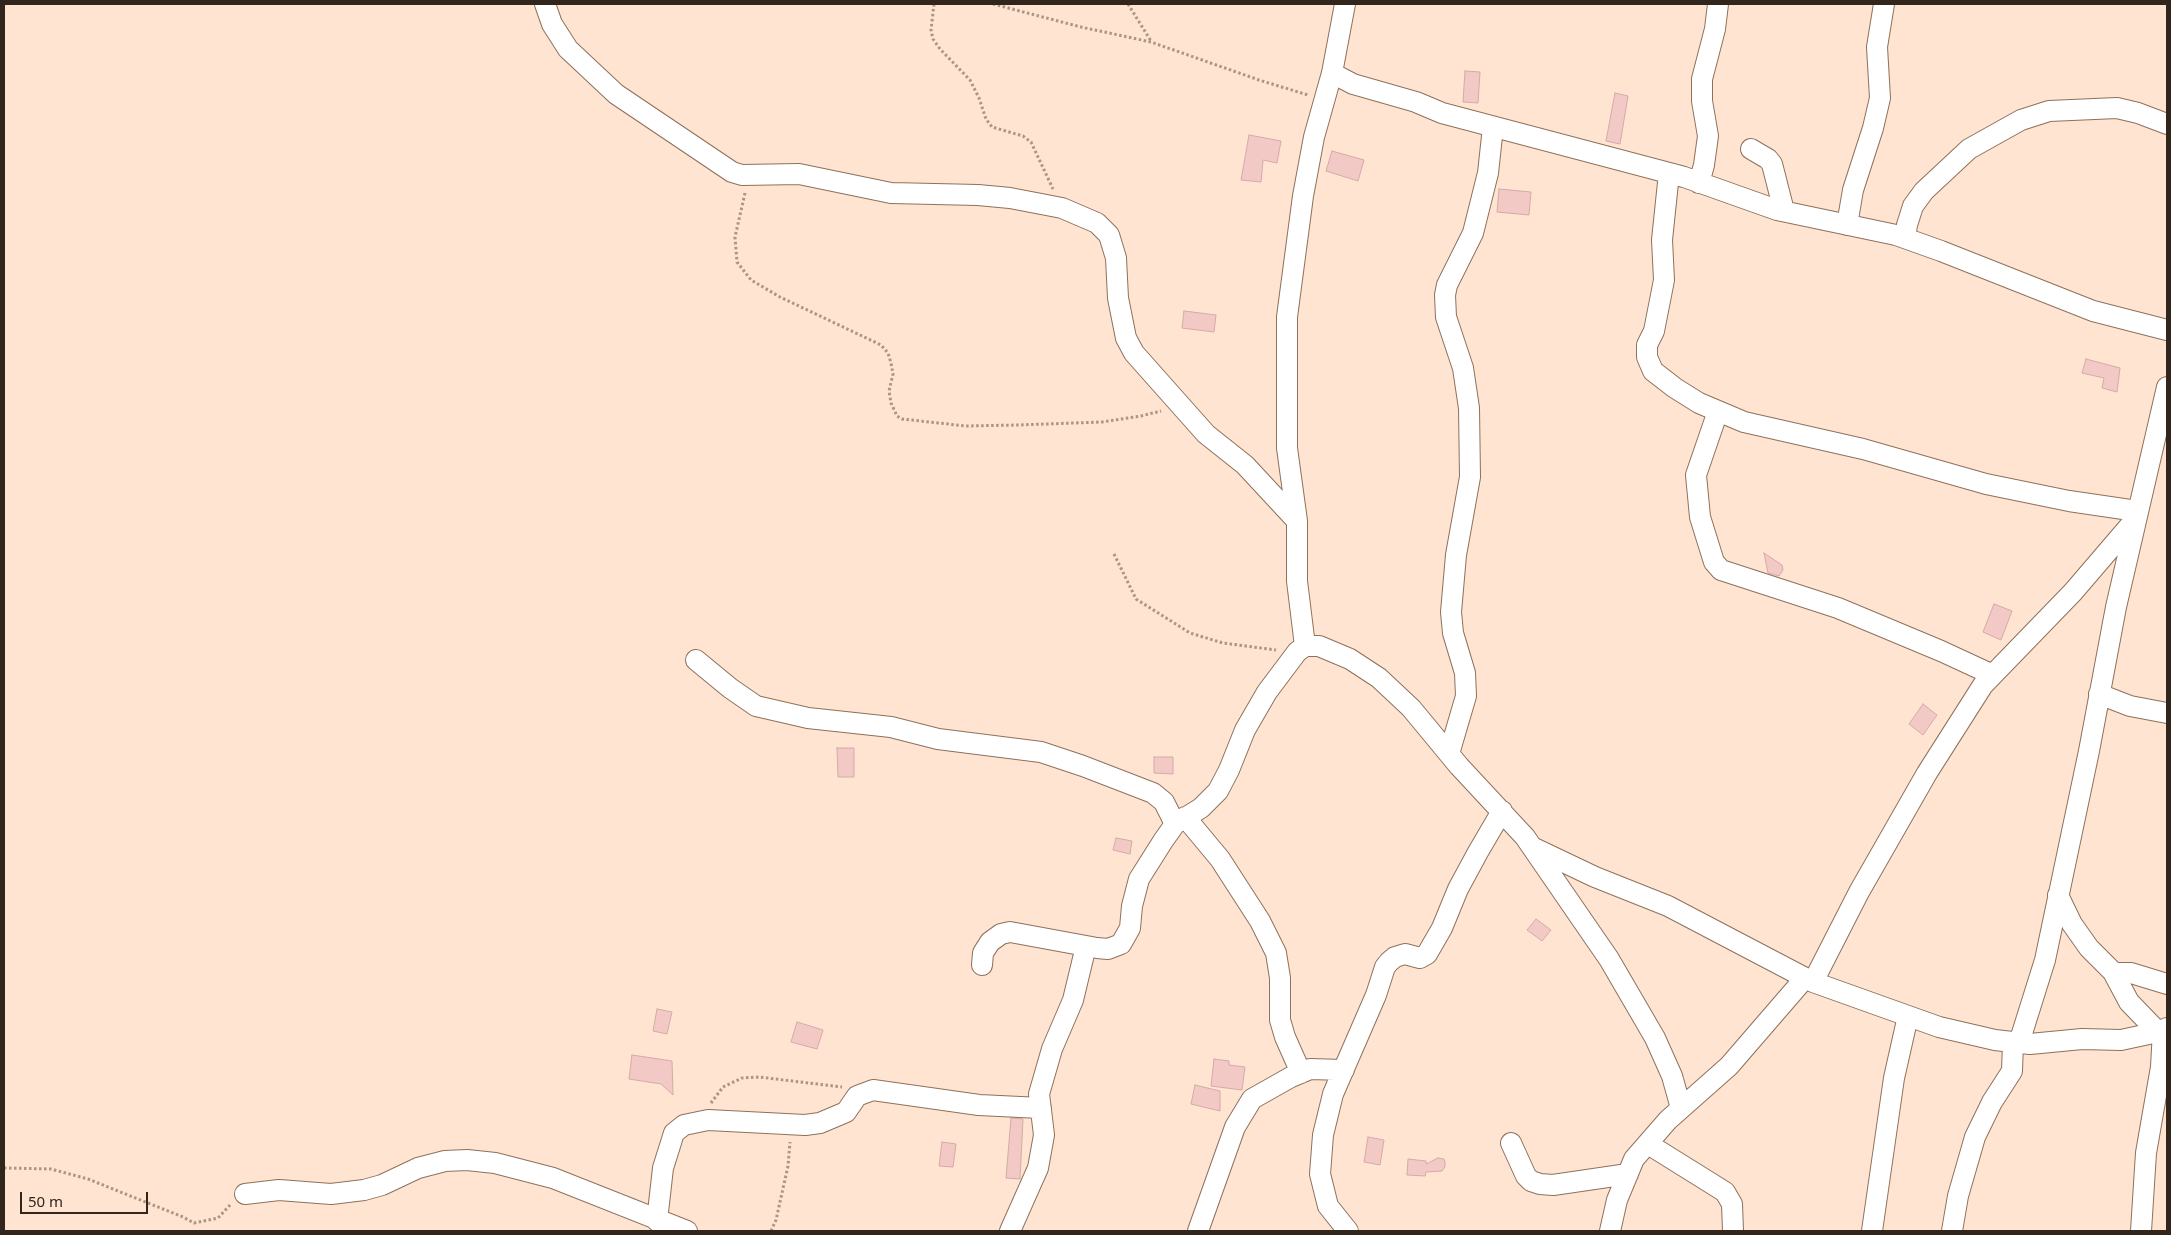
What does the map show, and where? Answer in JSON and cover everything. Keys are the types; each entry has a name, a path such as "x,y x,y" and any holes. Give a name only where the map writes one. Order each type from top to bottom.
{"street":[{"path":"544,4 552,24 568,49 616,94 716,162 742,175 799,174 890,193 978,195 1010,198 1062,208 1097,223 1109,235 1116,258 1118,298 1126,338 1134,353 1206,434 1245,465 1273,493 1296,521"},
{"path":"982,965 983,952 990,942 1001,934 1010,932 1108,949 1117,947 1124,941 1130,928 1132,906 1139,879 1180,820 1201,808 1218,791 1267,692 1301,649 1296,521 1287,448 1287,317 1303,196 1323,100 1332,73 1345,4"},
{"path":"1699,183 1704,165 1708,136 1702,101 1702,79 1716,29 1718,4"},
{"path":"1847,225 1853,190 1873,128 1880,98 1877,47 1884,4"},
{"path":"1332,73 1353,84 1416,102 1442,113 1669,173 1784,211 1906,238 2093,311 2167,330"},
{"path":"1906,238 1907,224 1913,206 1924,191 1969,149 2021,120 2048,111 2117,108 2138,113 2167,124"},
{"path":"1449,754 1466,696 1465,673 1453,634 1451,612 1456,554 1470,477 1468,408 1463,368 1446,317 1445,295 1447,285 1473,232 1488,173 1493,127"},
{"path":"1751,149 1768,159 1772,164 1784,211"},
{"path":"1669,173 1662,240 1664,280 1654,331 1647,345 1647,357 1653,371 1675,388 1699,403 1744,422 1863,449 1986,484 2136,515"},
{"path":"1952,1231 1958,1196 1975,1137 1992,1102 2012,1071 2016,1042 2045,960 2116,607 2167,387"},
{"path":"1718,411 1696,475 1700,517 1714,562 1721,570 1838,608 1914,639 1993,675"},
{"path":"1610,1231 1617,1200 1634,1159 1668,1120 1730,1066 1809,980 1927,773 1983,685 2073,592 2136,515"},
{"path":"1301,649 1319,646 1350,659 1379,678 1411,708 1449,754 1532,846 1608,959 1655,1038 1672,1076 1681,1108"},
{"path":"696,660 730,688 756,706 808,718 891,727 938,738 1041,752 1153,793 1220,859 1260,921 1276,953 1281,1001 1280,1020 1285,1037 1301,1073"},
{"path":"2099,694 2130,706 2167,713"},
{"path":"1348,1231 1328,1206 1320,1174 1323,1135 1333,1094 1376,995 1385,967 1395,957 1404,954 1420,958 1427,954 1442,928 1458,889 1502,811"},
{"path":"1532,846 1595,877 1668,906 1809,980 1939,1027 1995,1040 2030,1044 2082,1039 2121,1040 2163,1030"},
{"path":"2058,895 2072,924 2089,948 2114,973 2129,1002 2163,1030"},
{"path":"1010,1231 1038,1168 1044,1135 1039,1094 1073,1000 1086,946"},
{"path":"2114,973 2131,973 2167,984"},
{"path":"1872,1231 1894,1078 1908,1016"},
{"path":"2141,1231 2146,1154 2161,1067 2163,1030"},
{"path":"1198,1231 1235,1127 1252,1099 1310,1069 1344,1070"},
{"path":"657,1221 663,1168 674,1133 678,1128 708,1120 794,1124 820,1123 846,1112 857,1096 873,1090 979,1105 1040,1108"},
{"path":"1511,1143 1530,1182 1553,1185 1628,1174"},
{"path":"1648,1144 1724,1192 1732,1204 1733,1231"},
{"path":"246,1194 279,1190 331,1194 364,1190 418,1168 445,1161 467,1160 495,1163 552,1178 657,1221 687,1231"}],"path":[{"path":"934,4 931,30 933,39 940,49 970,80 986,119 992,127 1023,136 1031,142 1062,208"},
{"path":"993,4 1081,27 1151,42 1323,100"},
{"path":"1128,4 1151,42"},
{"path":"742,175 746,195 735,237 738,262 751,280 881,345 888,353 893,374 889,391 891,403 897,416 902,419 966,426 1102,422 1141,416 1181,406"},
{"path":"1114,554 1136,599 1190,633 1223,643 1301,649"},
{"path":"695,1123 723,1087 742,1078 758,1077 838,1086 851,1090 857,1096"},
{"path":"772,1231 788,1166 790,1136 794,1124"},
{"path":"4,1168 51,1169 88,1179 194,1223 218,1218 235,1199 246,1194"}],"building":[{"path":"1465,71 1480,72 1478,103 1463,102"},
{"path":"1615,93 1628,96 1620,144 1606,141"},
{"path":"1249,135 1281,141 1277,163 1263,160 1261,182 1241,180"},
{"path":"1332,151 1364,160 1358,181 1326,171"},
{"path":"1499,189 1531,192 1529,215 1497,212"},
{"path":"1184,311 1216,315 1214,332 1182,328"},
{"path":"2086,359 2120,368 2117,392 2102,388 2104,378 2082,373"},
{"path":"1764,553 1782,565 1783,570 1779,576 1768,573"},
{"path":"1994,604 2012,611 2001,640 1983,632"},
{"path":"1923,704 1937,715 1923,735 1909,724"},
{"path":"837,748 854,748 854,777 838,777"},
{"path":"1154,757 1173,757 1173,774 1154,773"},
{"path":"1116,838 1132,841 1130,854 1113,850"},
{"path":"1536,919 1551,930 1542,941 1527,930"},
{"path":"657,1009 672,1012 667,1034 653,1031"},
{"path":"797,1022 823,1030 817,1049 791,1042"},
{"path":"632,1055 672,1061 673,1095 661,1084 629,1079"},
{"path":"1214,1059 1229,1061 1229,1065 1245,1067 1242,1090 1211,1086"},
{"path":"1195,1085 1220,1091 1220,1111 1191,1104"},
{"path":"1011,1118 1023,1119 1020,1179 1006,1178"},
{"path":"1368,1137 1384,1140 1380,1165 1364,1162"},
{"path":"942,1142 956,1144 953,1167 939,1166"},
{"path":"1438,1158 1444,1159 1445,1162 1445,1167 1442,1171 1426,1172 1425,1176 1407,1175 1408,1159 1426,1161 1426,1164"}]}
